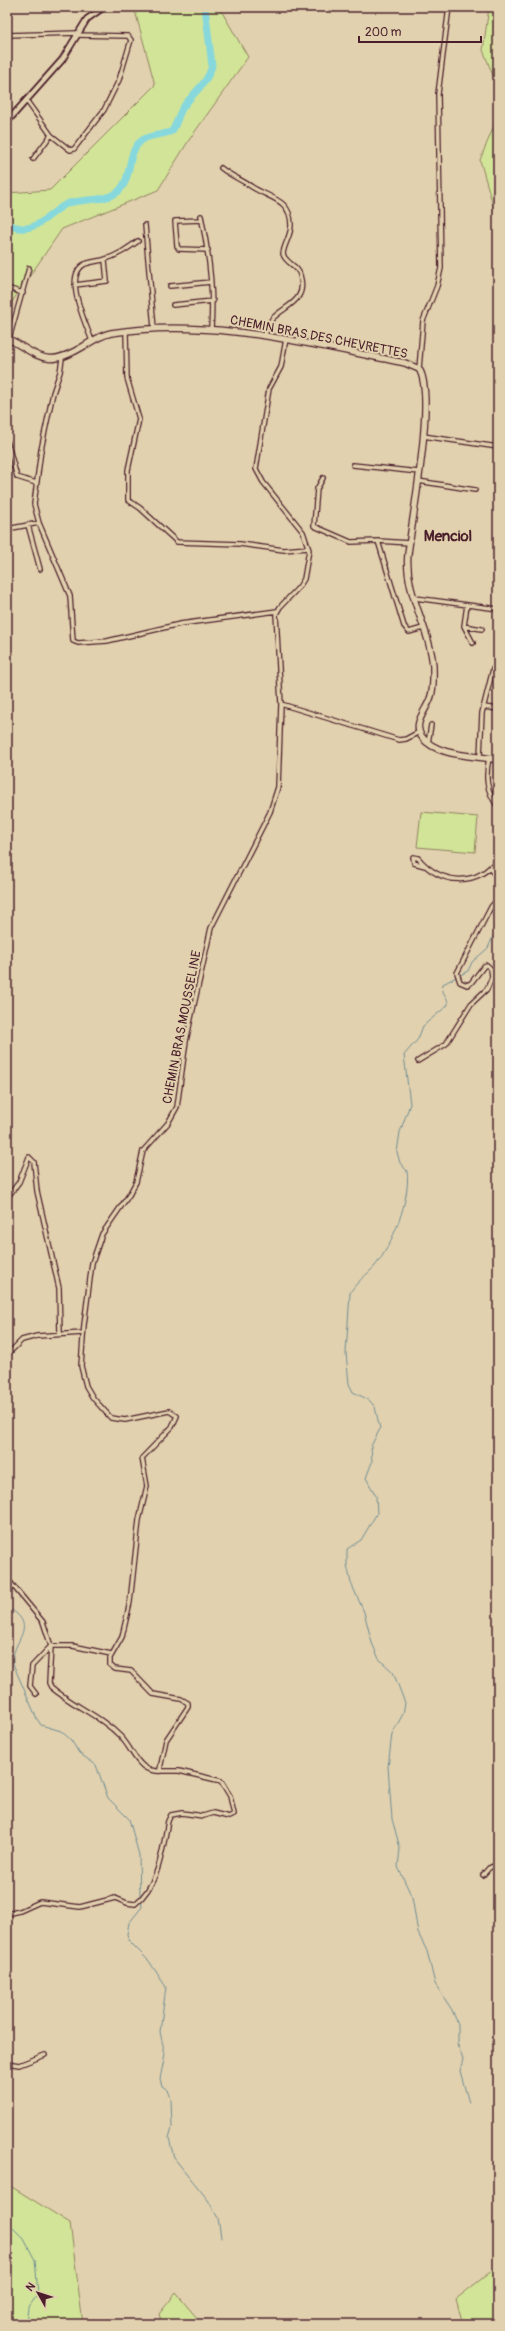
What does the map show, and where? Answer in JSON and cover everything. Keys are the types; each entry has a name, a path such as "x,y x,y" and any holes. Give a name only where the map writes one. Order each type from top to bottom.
{"main road":[{"name":"CHEMIN BRAS DES CHEVRETTES","path":"62,359 104,334 154,328 211,328 286,339 405,363 419,369 422,375 424,403 423,436 408,569 433,666 433,690 428,705 419,721 419,732"},
{"path":"8,339 42,358 62,359"},
{"path":"419,732 428,743 442,750 498,760"}],"street":[{"path":"7,122 62,60 87,19 104,7"},
{"path":"419,369 423,321 437,286 441,268 438,94 449,7"},
{"path":"7,35 77,34 128,36 131,40 119,80 104,110 74,149 70,150 51,135 26,100"},
{"path":"33,159 51,135"},
{"path":"221,168 230,176 247,182 252,187 280,200 289,211 291,219 290,233 283,254 285,260 293,264 300,273 300,290 294,304 272,319 265,336"},
{"path":"208,250 179,248 177,246 175,221 202,218 208,250 213,301 211,328"},
{"path":"146,225 154,328"},
{"path":"92,341 75,285 76,276 83,266 105,260 126,250 138,241"},
{"path":"75,285 107,281 105,260"},
{"path":"8,339 29,268"},
{"path":"170,286 211,282"},
{"path":"7,288 22,292"},
{"path":"173,305 213,301"},
{"path":"126,332 127,378 139,420 128,470 128,500 140,508 177,542 240,544 284,550 308,548"},
{"path":"62,359 60,372 53,393 36,483 34,504 39,523 70,596 72,639 78,643 94,642 180,624 277,611 299,587 304,579 308,548 303,532 263,482 256,469 269,389 281,367 286,339"},
{"path":"423,436 498,447"},
{"path":"7,441 17,477 36,483"},
{"path":"353,465 419,472"},
{"path":"323,478 317,489 314,526 351,542 378,541 410,543"},
{"path":"418,481 475,490"},
{"path":"7,529 39,523"},
{"path":"28,525 40,569"},
{"path":"378,541 404,626 409,632 423,628"},
{"path":"415,598 498,608"},
{"path":"467,605 464,626 473,643"},
{"name":"CHEMIN BRAS MOUSSELINE","path":"111,1654 122,1637 130,1602 139,1520 147,1486 142,1458 144,1453 172,1427 177,1416 169,1411 125,1420 111,1418 93,1398 86,1386 81,1366 83,1333 92,1263 102,1234 136,1182 143,1151 168,1123 178,1108 186,1041 211,928 274,800 280,775 281,704 277,611"},
{"path":"464,626 482,629"},
{"path":"480,756 484,707 493,669"},
{"path":"281,704 399,740 406,739 419,732"},
{"path":"484,707 498,709"},
{"path":"428,743 431,725"},
{"path":"488,758 486,785 490,796 498,807"},
{"path":"425,866 445,877 459,880 471,878 490,869 498,858"},
{"path":"490,869 498,878"},
{"path":"418,1061 446,1044 471,1004 489,986 492,977 491,969 487,965 484,966 471,983 467,985 460,982 457,973 498,899"},
{"path":"7,1198 19,1182 29,1157 34,1162 37,1191 59,1288 60,1334"},
{"path":"7,1355 22,1340 37,1336 83,1333"},
{"path":"7,1914 20,1911 40,1902 80,1907 115,1898 127,1903 136,1904 144,1895 160,1862 168,1821 171,1815 182,1813 203,1816 213,1813 229,1817 234,1815 230,1796 221,1782 175,1770 152,1772 143,1768 121,1737 107,1724 81,1710 51,1687 49,1683 51,1646 43,1622 10,1582"},
{"path":"36,1694 30,1686 32,1666 51,1646 73,1646 111,1654 109,1663 113,1668 131,1671 153,1694 181,1699 188,1703 188,1707 166,1740 159,1765 162,1771"},
{"path":"483,1875 489,1868 498,1864"},
{"path":"7,2063 19,2065 45,2055"}],"green space":[{"path":"134,7 219,7 248,57 189,140 158,190 62,229 7,309 7,193 50,190 155,85"},
{"path":"489,7 498,7 498,88 483,50"},
{"path":"498,116 498,223 480,160"},
{"path":"421,812 478,817 475,852 417,847"},
{"path":"7,2184 70,2223 83,2324 7,2324"},
{"path":"498,2266 498,2324 463,2324 456,2299"},
{"path":"176,2293 202,2324 162,2324 159,2314"}],"waterway":[{"path":"7,224 15,227 28,228 41,222 64,205 108,197 119,191 126,179 131,158 136,146 148,137 172,131 182,109 203,84 210,73 212,66 205,7"},
{"path":"469,2103 460,2071 463,2059 458,2045 458,2024 452,2010 435,1984 427,1951 418,1933 412,1897 398,1867 400,1848 392,1819 388,1767 392,1734 403,1714 405,1703 393,1672 379,1659 372,1643 364,1612 351,1583 347,1565 347,1549 361,1540 377,1513 376,1496 366,1478 372,1462 371,1446 380,1429 375,1407 369,1400 353,1392 349,1384 346,1353 350,1293 358,1282 375,1266 388,1247 399,1221 406,1194 407,1171 400,1163 397,1152 400,1132 410,1104 404,1055 418,1039 423,1026 448,1005 442,987 443,984 468,971 472,962 488,948 498,925"},
{"path":"7,1607 17,1614 22,1621 22,1634 13,1655 13,1664 37,1719 41,1725 61,1731 71,1740 79,1753 96,1765 108,1798 129,1819 139,1855 140,1896"},
{"path":"141,1899 142,1907 129,1923 127,1934 129,1941 149,1961 166,1987 160,2032 165,2054 160,2079 162,2086 168,2090 171,2099 172,2127 169,2138 174,2158 208,2200 218,2218 221,2238"},
{"path":"7,2222 24,2239 35,2260 38,2294 28,2308 26,2324"}],"district":[{"name":"Menciol","path":"448,536"}]}
